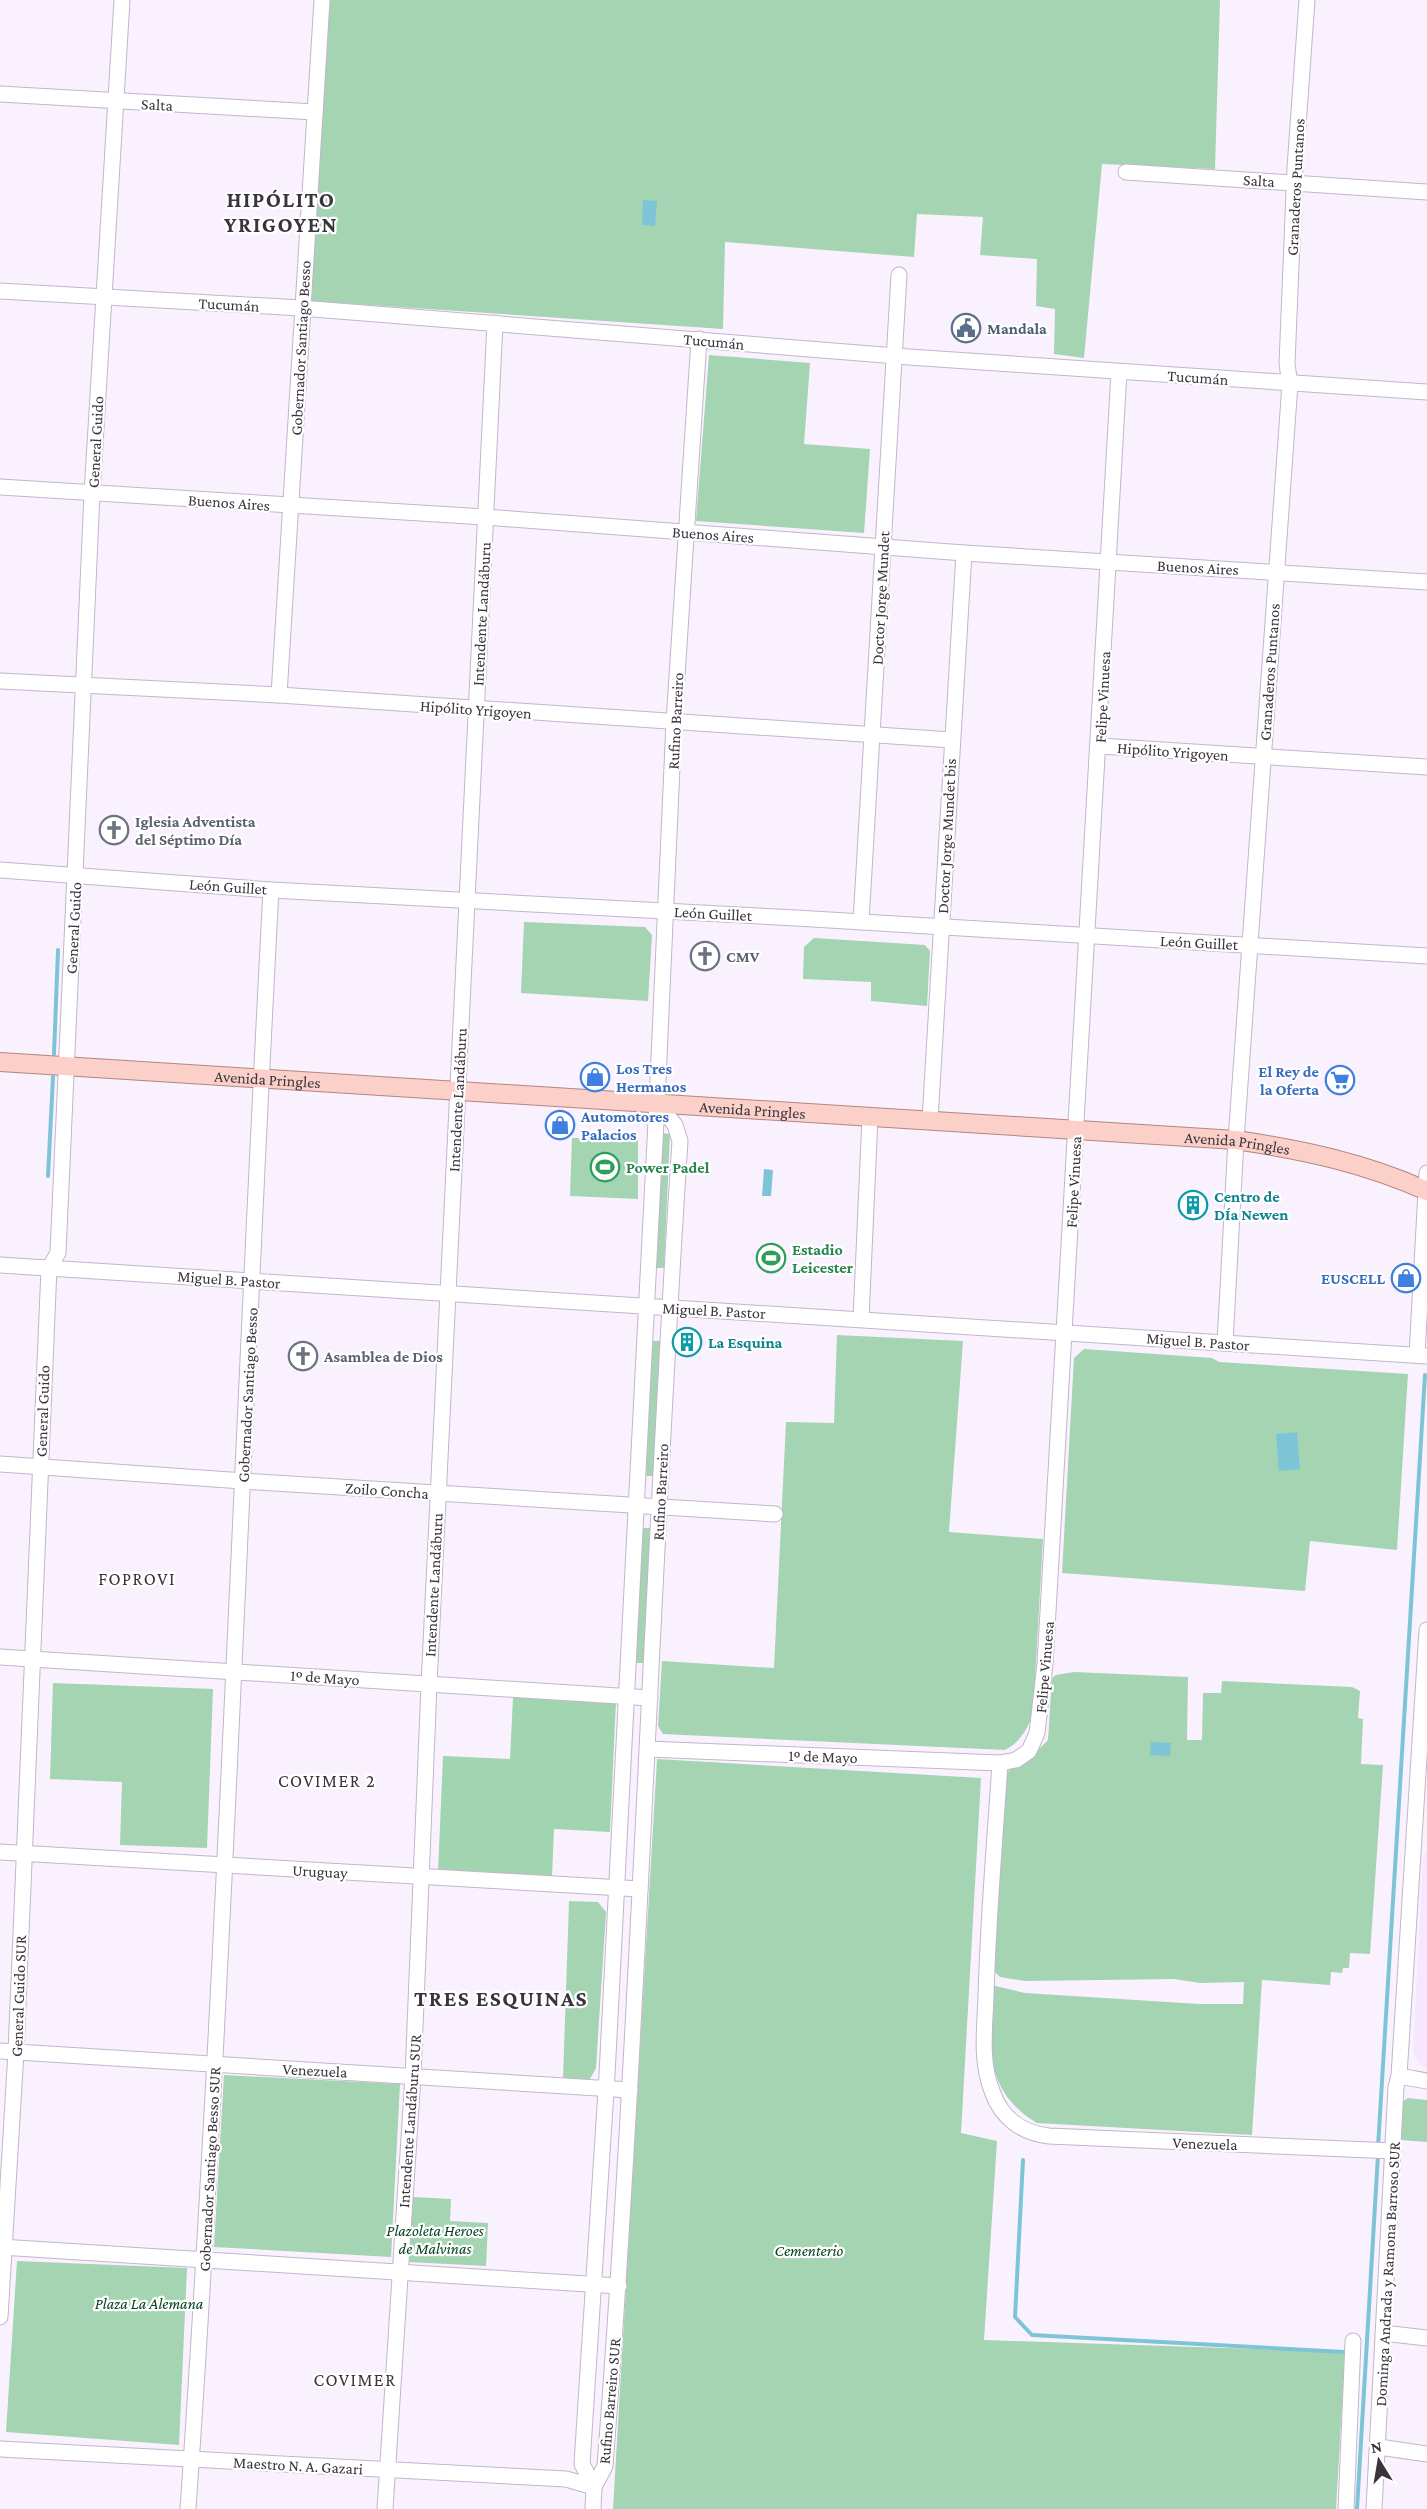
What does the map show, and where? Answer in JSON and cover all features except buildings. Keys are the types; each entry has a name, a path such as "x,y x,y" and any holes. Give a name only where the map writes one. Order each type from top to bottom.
{"main road":[{"name":"Avenida Pringles","path":"0,1062 1236,1140 1308,1151 1350,1161 1426,1185"}],"street":[{"name":"General Guido","path":"25,1854 49,1268 58,1253 92,494 122,0"},
{"name":"Gobernador Santiago Besso","path":"279,695 321,0"},
{"name":"Granaderos Puntanos","path":"1225,1343 1236,1140 1290,384 1287,364 1294,183 1307,0"},
{"name":"Salta","path":"0,94 315,112"},
{"name":"Salta","path":"1126,172 1427,192"},
{"name":"Doctor Jorge Mundet","path":"861,922 899,275"},
{"name":"Tucumán","path":"0,291 301,308 894,356 1427,392"},
{"name":"Intendente Landáburu","path":"420,1876 495,323"},
{"name":"Rufino Barreiro","path":"616,1886 667,911 674,722 699,339"},
{"name":"Felipe Vinuesa","path":"999,1763 1016,1760 1029,1752 1037,1733 1045,1664 1075,1130 1100,746 1119,372"},
{"name":"Buenos Aires","path":"0,487 485,517 964,553 1427,582"},
{"name":"Doctor Jorge Mundet bis","path":"930,1120 964,553"},
{"name":"Hipólito Yrigoyen","path":"0,681 279,695 952,740"},
{"name":"Hipólito Yrigoyen","path":"1100,746 1427,768"},
{"name":"León Guillet","path":"0,870 271,890 941,926 1427,956"},
{"name":"Gobernador Santiago Besso","path":"223,1865 271,890"},
{"name":"Rufino Barreiro","path":"640,1889 669,1307 680,1142 675,1125 657,1102"},
{"path":"861,1319 870,1117"},
{"path":"1422,1355 1426,1185"},
{"name":"Miguel B. Pastor","path":"0,1265 1422,1355"},
{"name":"Zoilo Concha","path":"0,1464 775,1514"},
{"name":"Dominga Andrada y Ramona Barroso SUR","path":"1374,2509 1396,2087 1399,2076 1421,1832 1427,1630"},
{"name":"1º de Mayo","path":"0,1657 650,1698"},
{"name":"1º de Mayo","path":"647,1749 999,1763"},
{"name":"Venezuela","path":"999,1763 986,1969 984,2048 992,2094 1006,2115 1020,2129 1041,2135 1393,2151"},
{"name":"Uruguay","path":"0,1852 640,1889"},
{"name":"General Guido SUR","path":"0,2317 25,1854"},
{"name":"Gobernador Santiago Besso SUR","path":"188,2509 216,2064 223,1865"},
{"name":"Intendente Landáburu SUR","path":"385,2509 398,2272 413,2076 420,1876"},
{"name":"Rufino Barreiro SUR","path":"594,2487 582,2464 606,2088 616,1886"},
{"name":"Rufino Barreiro SUR","path":"594,2487 605,2466 619,2286 640,1889"},
{"name":"Venezuela","path":"0,2051 630,2090"},
{"path":"1399,2076 1427,2081"},
{"path":"2,2247 619,2286"},
{"path":"1383,2333 1427,2338"},
{"path":"1346,2509 1353,2341"},
{"path":"1379,2447 1427,2454"},
{"name":"Maestro N. A. Gazari","path":"0,2449 566,2479 594,2487"},
{"path":"592,2509 594,2487"}],"shaded area":[{"path":"1427,1852 1427,2067 1423,2067 1413,2053 1423,1856"}],"green space":[{"path":"322,0 1220,0 1215,169 1102,164 1084,358 1054,354 1055,309 1036,306 1037,259 980,255 983,217 917,214 914,257 725,242 723,329 309,301"},
{"path":"709,355 810,363 804,444 870,449 864,533 696,521"},
{"path":"524,922 645,927 652,935 648,1001 521,993"},
{"path":"814,938 925,945 930,951 927,1006 871,1001 871,982 803,979 804,947"},
{"path":"661,1133 670,1134 664,1268 656,1268"},
{"name":"Power Padel","path":"572,1138 638,1139 638,1199 570,1196"},
{"path":"837,1335 963,1341 949,1532 1043,1539 1033,1715 1022,1736 1005,1750 663,1734 658,1726 662,1661 774,1668 786,1422 834,1423"},
{"path":"652,1341 661,1341 655,1476 646,1476"},
{"path":"1084,1349 1212,1358 1219,1362 1408,1374 1397,1550 1310,1541 1305,1591 1062,1573 1074,1358"},
{"path":"642,1528 650,1528 645,1663 636,1663"},
{"path":"1074,1672 1188,1677 1187,1740 1202,1740 1203,1693 1221,1693 1222,1681 1352,1687 1360,1691 1358,1718 1363,1719 1361,1764 1383,1765 1370,1954 1350,1953 1349,1968 1343,1968 1342,1973 1331,1972 1330,1985 1262,1980 1252,2135 1037,2123 1019,2110 1006,2095 998,2079 990,2045 991,1985 1025,1993 1199,2004 1243,2004 1244,1982 1200,1983 1174,1979 1025,1981 1000,1977 993,1970 999,1792 1009,1770 1025,1763 1048,1740 1052,1678 1056,1675"},
{"path":"53,1683 213,1689 207,1848 120,1845 122,1782 50,1779"},
{"path":"513,1697 616,1701 610,1832 554,1829 552,1877 438,1872 443,1756 510,1759"},
{"name":"Cementerio","path":"657,1759 981,1778 961,2133 997,2141 984,2340 1345,2352 1336,2509 613,2509"},
{"path":"569,1901 598,1902 606,1912 596,2068 590,2079 563,2079"},
{"path":"224,2075 400,2084 391,2257 214,2247"},
{"path":"1408,2098 1427,2100 1427,2142 1400,2140 1402,2102"},
{"name":"Plazoleta Heroes de Malvinas","path":"413,2197 451,2199 450,2221 488,2223 486,2266 409,2262"},
{"name":"Plaza La Alemana","path":"17,2261 187,2268 179,2445 6,2432"}],"water":[{"path":"643,200 657,201 655,226 642,225"},
{"path":"764,1169 773,1170 771,1196 762,1196"},
{"path":"1297,1432 1300,1469 1279,1471 1276,1434"},
{"path":"1151,1742 1171,1743 1170,1756 1150,1755"}],"waterway":[{"path":"54,1054 58,950"},
{"path":"48,1176 53,1077"},
{"path":"1378,2147 1425,1375"},
{"path":"1357,2509 1378,2155"},
{"path":"1023,2160 1015,2317 1032,2335 1345,2352"}],"place":[{"name":"Mandala","path":"966,328"},
{"name":"Iglesia Adventista del Séptimo Día","path":"114,830"},
{"name":"CMV","path":"705,956"},
{"name":"Los Tres Hermanos","path":"595,1077"},
{"name":"El Rey de la Oferta","path":"1340,1080"},
{"name":"Automotores Palacios","path":"560,1125"},
{"name":"Power Padel","path":"605,1167"},
{"name":"Centro de DÍa Newen","path":"1193,1205"},
{"name":"Estadio Leicester","path":"771,1258"},
{"name":"EUSCELL","path":"1406,1278"},
{"name":"La Esquina","path":"687,1342"},
{"name":"Asamblea de Dios","path":"303,1356"}],"district":[{"name":"HIPÓLITO YRIGOYEN","path":"281,212"},
{"name":"FOPROVI","path":"137,1579"},
{"name":"COVIMER 2","path":"327,1781"},
{"name":"TRES ESQUINAS","path":"501,1998"},
{"name":"COVIMER","path":"355,2380"}]}
